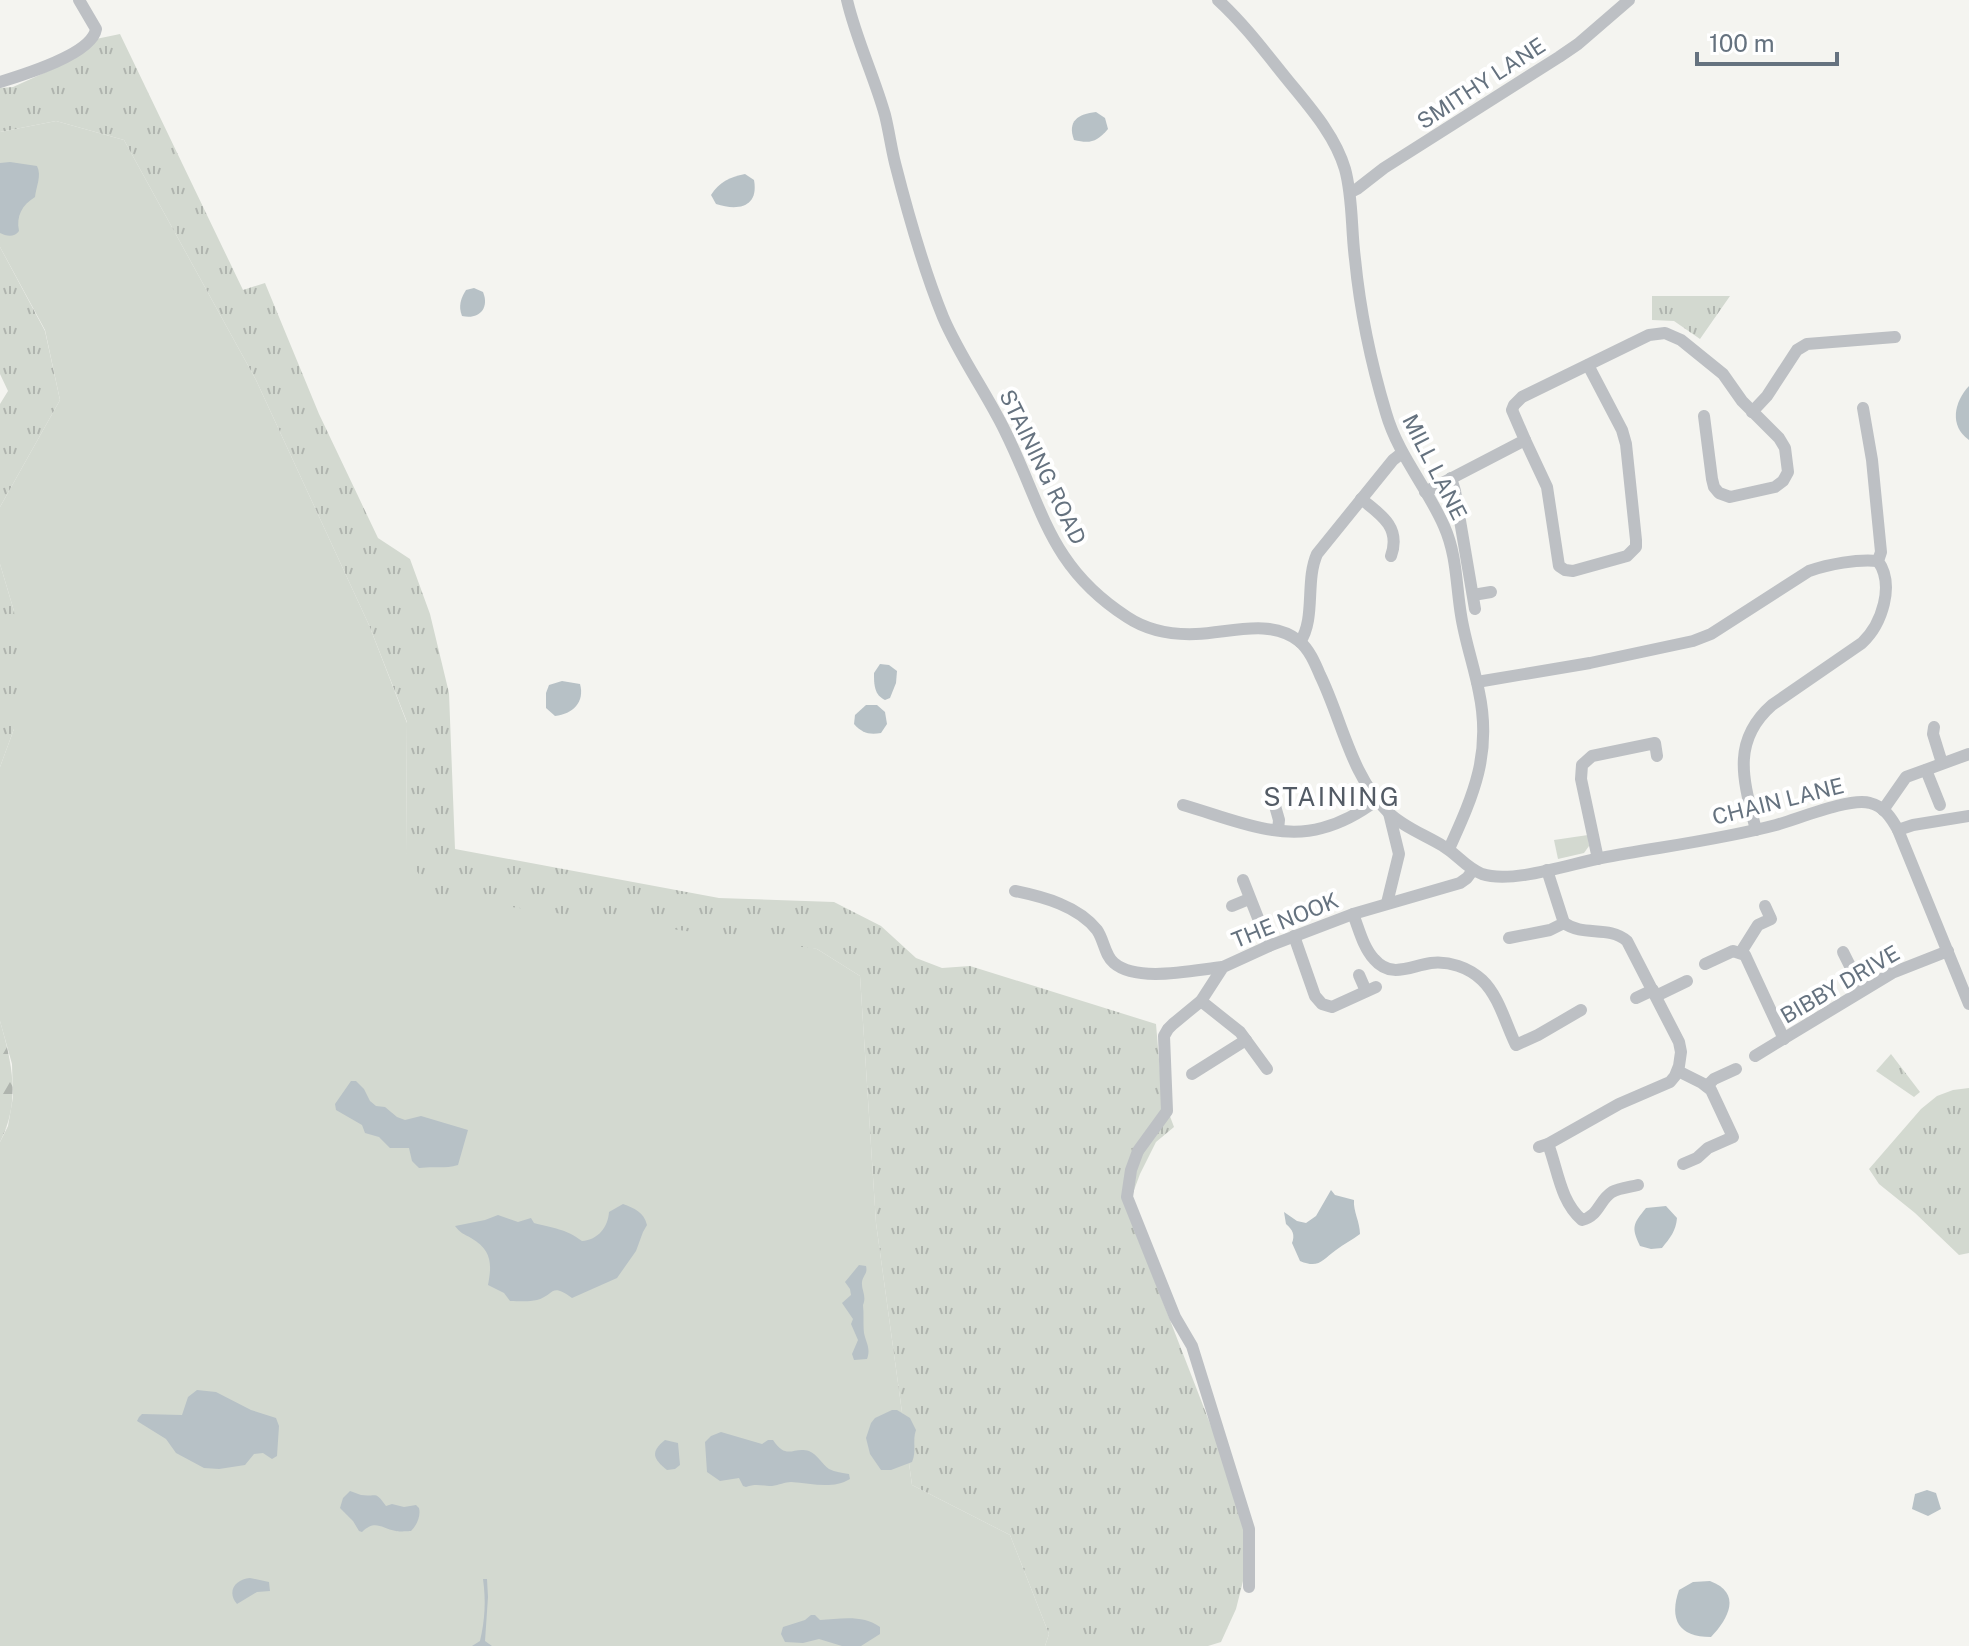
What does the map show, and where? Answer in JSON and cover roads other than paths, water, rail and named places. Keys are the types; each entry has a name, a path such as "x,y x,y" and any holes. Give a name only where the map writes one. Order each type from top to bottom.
{"street":[{"path":"0,82 65,58 91,41 96,29 79,0"},
{"name":"STAINING ROAD","path":"847,0 882,107 910,218 942,315 1006,432 1050,535 1066,561 1083,581 1126,617 1151,629 1165,633 1199,634 1259,629 1286,635 1300,642"},
{"name":"MILL LANE","path":"1218,0 1264,51 1330,137 1344,167 1351,192 1355,259 1364,321 1386,413 1402,453 1444,526 1454,556 1461,613 1484,722 1475,790 1449,849"},
{"name":"SMITHY LANE","path":"1351,192 1578,44 1629,0"},
{"path":"1879,324 1880,338"},
{"path":"1588,365 1622,430 1626,444 1636,540 1633,551 1627,556 1573,571 1565,570 1559,566 1547,487 1512,410 1517,401 1588,365 1649,335 1665,333 1674,335 1723,374 1742,401 1779,438 1785,448 1788,472 1783,481 1775,487 1736,497 1719,493 1712,479 1705,422 1721,426"},
{"path":"1752,412 1767,396 1801,346 1895,337"},
{"path":"1863,408 1872,460 1881,552 1878,561"},
{"path":"1425,492 1525,440"},
{"path":"1402,453 1322,546 1314,561 1307,628 1300,642 1318,670 1353,757 1377,800 1402,823 1449,849 1473,870"},
{"path":"1451,478 1475,609"},
{"path":"1361,499 1382,515 1389,525 1395,544 1391,556"},
{"path":"1477,682 1590,663 1693,641 1711,634 1809,571 1878,561"},
{"path":"1756,830 1743,768 1748,738 1756,721 1772,705 1871,635 1882,614 1885,594 1883,569 1878,561"},
{"path":"1473,595 1491,592"},
{"path":"1934,727 1933,734 1942,763"},
{"path":"1598,859 1581,779 1582,765 1601,753 1655,743 1657,756"},
{"path":"1964,997 1898,830 1883,810 1906,777 1969,754"},
{"path":"1926,770 1940,805"},
{"path":"1273,799 1279,820 1278,830"},
{"path":"1183,805 1253,825 1303,831 1323,828 1345,819 1377,800"},
{"name":"CHAIN LANE","path":"1473,870 1501,876 1547,870 1756,830 1855,802 1869,802 1883,810"},
{"path":"1387,903 1399,854 1389,813"},
{"path":"1898,830 1969,816"},
{"name":"THE NOOK","path":"1249,1587 1249,1529 1192,1346 1175,1317 1127,1197 1138,1151 1167,1111 1164,1036 1173,1024 1201,1001 1223,967 1353,914 1460,883 1473,870"},
{"path":"1547,870 1564,923 1575,929 1607,931 1622,936 1632,947 1679,1042 1681,1052 1678,1071 1664,1086 1619,1104 1544,1145 1554,1158 1567,1201 1582,1220 1591,1218 1609,1193 1638,1185"},
{"path":"1243,880 1269,946"},
{"path":"1015,891 1045,898 1075,912 1097,930 1114,964 1131,971 1160,974 1223,967"},
{"path":"1232,906 1249,899"},
{"path":"1741,952 1758,925 1771,919 1765,906"},
{"path":"1353,914 1368,950 1382,966 1402,971 1443,963 1461,967 1483,981 1493,994 1510,1048 1581,1010"},
{"path":"1509,938 1521,930 1550,930 1564,923"},
{"path":"1294,936 1315,996 1322,1004 1332,1007 1371,989 1359,975"},
{"name":"BIBBY DRIVE","path":"1755,1056 1892,973 1948,951"},
{"path":"1705,964 1729,952 1741,952 1747,957 1784,1039"},
{"path":"1843,952 1862,990"},
{"path":"1636,998 1687,981"},
{"path":"1201,1001 1246,1040 1267,1069"},
{"path":"1192,1074 1246,1040"},
{"path":"1707,1086 1714,1079 1736,1069"},
{"path":"1678,1071 1707,1086 1715,1096 1733,1137 1683,1164"}],"district":[{"name":"STAINING","path":"1332,796"}]}
